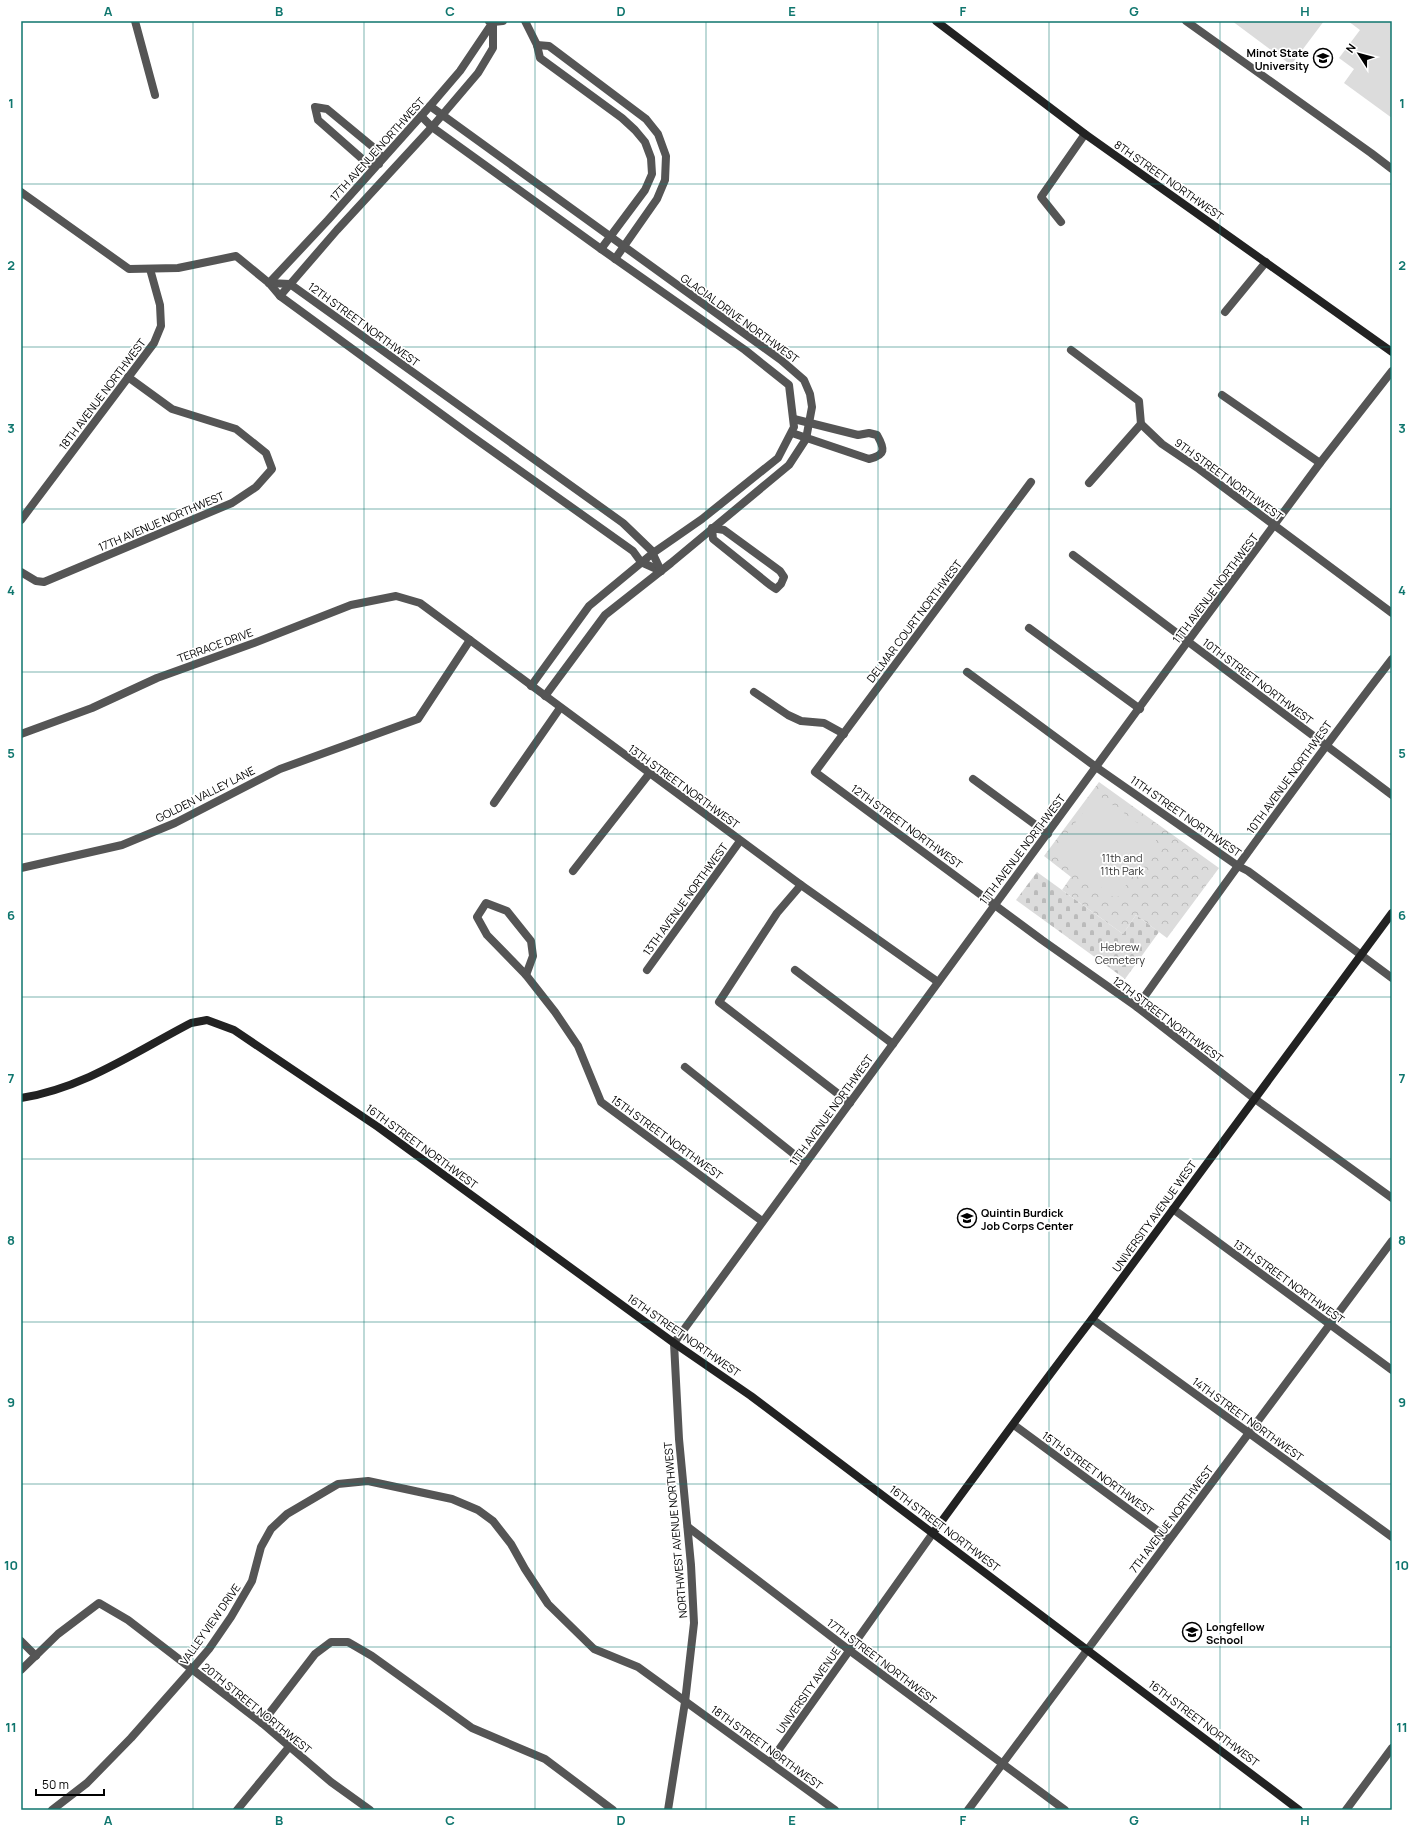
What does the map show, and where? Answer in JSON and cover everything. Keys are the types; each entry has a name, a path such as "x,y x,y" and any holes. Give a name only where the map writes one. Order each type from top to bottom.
{"street":[{"path":"135,21 155,95"},
{"path":"280,296 389,173 442,116 478,73 493,48 491,22 503,21"},
{"path":"525,21 537,45 540,58 622,118 635,130 647,147 651,158 652,174 645,190 609,236 601,249"},
{"name":"8TH STREET NORTHWEST","path":"936,21 1085,134 1392,352"},
{"path":"1186,21 1392,169"},
{"name":"17TH AVENUE NORTHWEST","path":"269,282 379,164 460,72 491,22"},
{"path":"537,45 549,46 646,119 658,134 666,156 665,180 657,198 615,259"},
{"name":"GLACIAL DRIVE NORTHWEST","path":"430,106 780,360 804,380 810,394 812,407 806,439 789,465 773,480 605,615 545,696"},
{"path":"379,164 379,152 328,109 315,107 318,120 368,164 379,164 389,173"},
{"path":"421,116 432,127 601,249 746,350 789,385 794,427 778,458 702,519 641,562 589,606 531,686"},
{"path":"1061,222 1041,197 1085,134"},
{"path":"21,192 129,269 178,268 236,256 269,282 280,296 412,391 470,435 633,551 641,562 661,571"},
{"path":"1225,312 1266,262"},
{"name":"18TH AVENUE NORTHWEST","path":"21,520 154,343 161,326 160,305 150,269"},
{"path":"269,282 290,284"},
{"name":"12TH STREET NORTHWEST","path":"290,284 623,523 653,553 661,571"},
{"path":"1071,350 1139,401 1140,424 1089,483"},
{"name":"11TH AVENUE NORTHWEST","path":"674,1343 762,1220 806,1163 1320,463 1392,370"},
{"name":"17TH AVENUE NORTHWEST","path":"21,572 36,582 44,582 232,503 256,487 272,469 266,453 236,429 172,409 128,376"},
{"path":"1222,395 1320,463"},
{"path":"792,433 806,439 869,459 879,457 883,452 884,446 877,435 869,433 858,435 794,419"},
{"name":"9TH STREET NORTHWEST","path":"1140,424 1162,444 1392,612"},
{"name":"DELMAR COURT NORTHWEST","path":"815,772 1031,482"},
{"path":"702,519 712,528 724,530 780,571 784,577 781,584 776,589 713,539 712,528"},
{"name":"10TH STREET NORTHWEST","path":"1073,555 1392,795"},
{"name":"TERRACE DRIVE","path":"21,734 92,708 157,678 254,643 351,605 396,596 420,603"},
{"name":"13TH STREET NORTHWEST","path":"420,603 740,841 938,982"},
{"path":"1029,628 1140,709"},
{"name":"GOLDEN VALLEY LANE","path":"21,868 122,845 175,823 280,769 418,719 470,640"},
{"name":"10TH AVENUE NORTHWEST","path":"1137,1007 1238,866 1392,659"},
{"name":"11TH STREET NORTHWEST","path":"967,672 1096,767 1238,866 1248,871 1392,978"},
{"path":"754,692 788,715 801,721 824,723 844,734"},
{"path":"494,803 560,708"},
{"name":"12TH STREET NORTHWEST","path":"815,772 1042,940 1137,1007 1255,1099 1392,1198"},
{"path":"573,871 649,774"},
{"path":"973,779 1048,834"},
{"name":"13TH AVENUE NORTHWEST","path":"647,970 740,841"},
{"path":"801,885 777,912 719,1002 850,1103"},
{"name":"15TH STREET NORTHWEST","path":"526,975 533,956 531,941 507,911 486,903 477,917 487,935 526,975 555,1012 578,1046 601,1102 762,1220"},
{"name":"UNIVERSITY AVENUE WEST","path":"933,1533 1014,1425 1041,1385 1092,1319 1392,913"},
{"path":"795,970 893,1044"},
{"name":"16TH STREET NORTHWEST","path":"21,1098 63,1087 92,1077 191,1024 207,1020 234,1030 378,1127 674,1343 751,1396 1299,1810"},
{"path":"685,1067 806,1163"},
{"name":"13TH STREET NORTHWEST","path":"1173,1210 1392,1370"},
{"name":"7TH AVENUE NORTHWEST","path":"968,1810 1392,1241"},
{"name":"14TH STREET NORTHWEST","path":"1092,1319 1392,1537"},
{"name":"NORTHWEST AVENUE NORTHWEST","path":"668,1810 685,1702 694,1623 688,1527 679,1439 674,1343"},
{"name":"15TH STREET NORTHWEST","path":"1014,1425 1169,1539"},
{"name":"VALLEY VIEW DRIVE","path":"52,1810 87,1783 131,1738 192,1669 231,1617 252,1581 261,1547 271,1530 287,1514 338,1484 368,1481 452,1499 478,1510 493,1521 511,1544 525,1569 548,1604 594,1649 638,1667 685,1702"},
{"name":"17TH STREET NORTHWEST","path":"688,1527 849,1650 1065,1810"},
{"name":"UNIVERSITY AVENUE","path":"770,1762 933,1533"},
{"name":"20TH STREET NORTHWEST","path":"36,1656 58,1634 98,1603 128,1620 262,1723 289,1748 331,1782 370,1810"},
{"path":"21,1641 36,1656 21,1670"},
{"path":"262,1723 315,1654 331,1642 348,1642 372,1656 472,1728 545,1759 613,1810"},
{"name":"18TH STREET NORTHWEST","path":"685,1702 835,1810"},
{"path":"237,1810 289,1748"},
{"path":"1346,1810 1392,1748"}],"green space":[{"path":"1232,21 1324,21 1291,65"},
{"path":"1348,21 1392,21 1392,118 1344,83 1354,69 1339,58 1360,30"},
{"name":"11th and 11th Park","path":"1099,782 1219,868 1167,938 1136,915 1123,934 1062,890 1071,877 1044,856"},
{"path":"1097,794 1156,836 1156,843 1116,899 1054,851"},
{"name":"Hebrew Cemetery","path":"1037,872 1123,934 1136,915 1159,932 1125,979 1016,900"}],"place":[{"name":"Minot State University","path":"1323,58"},
{"name":"Quintin Burdick Job Corps Center","path":"967,1218"},
{"name":"Longfellow School","path":"1192,1632"}]}
